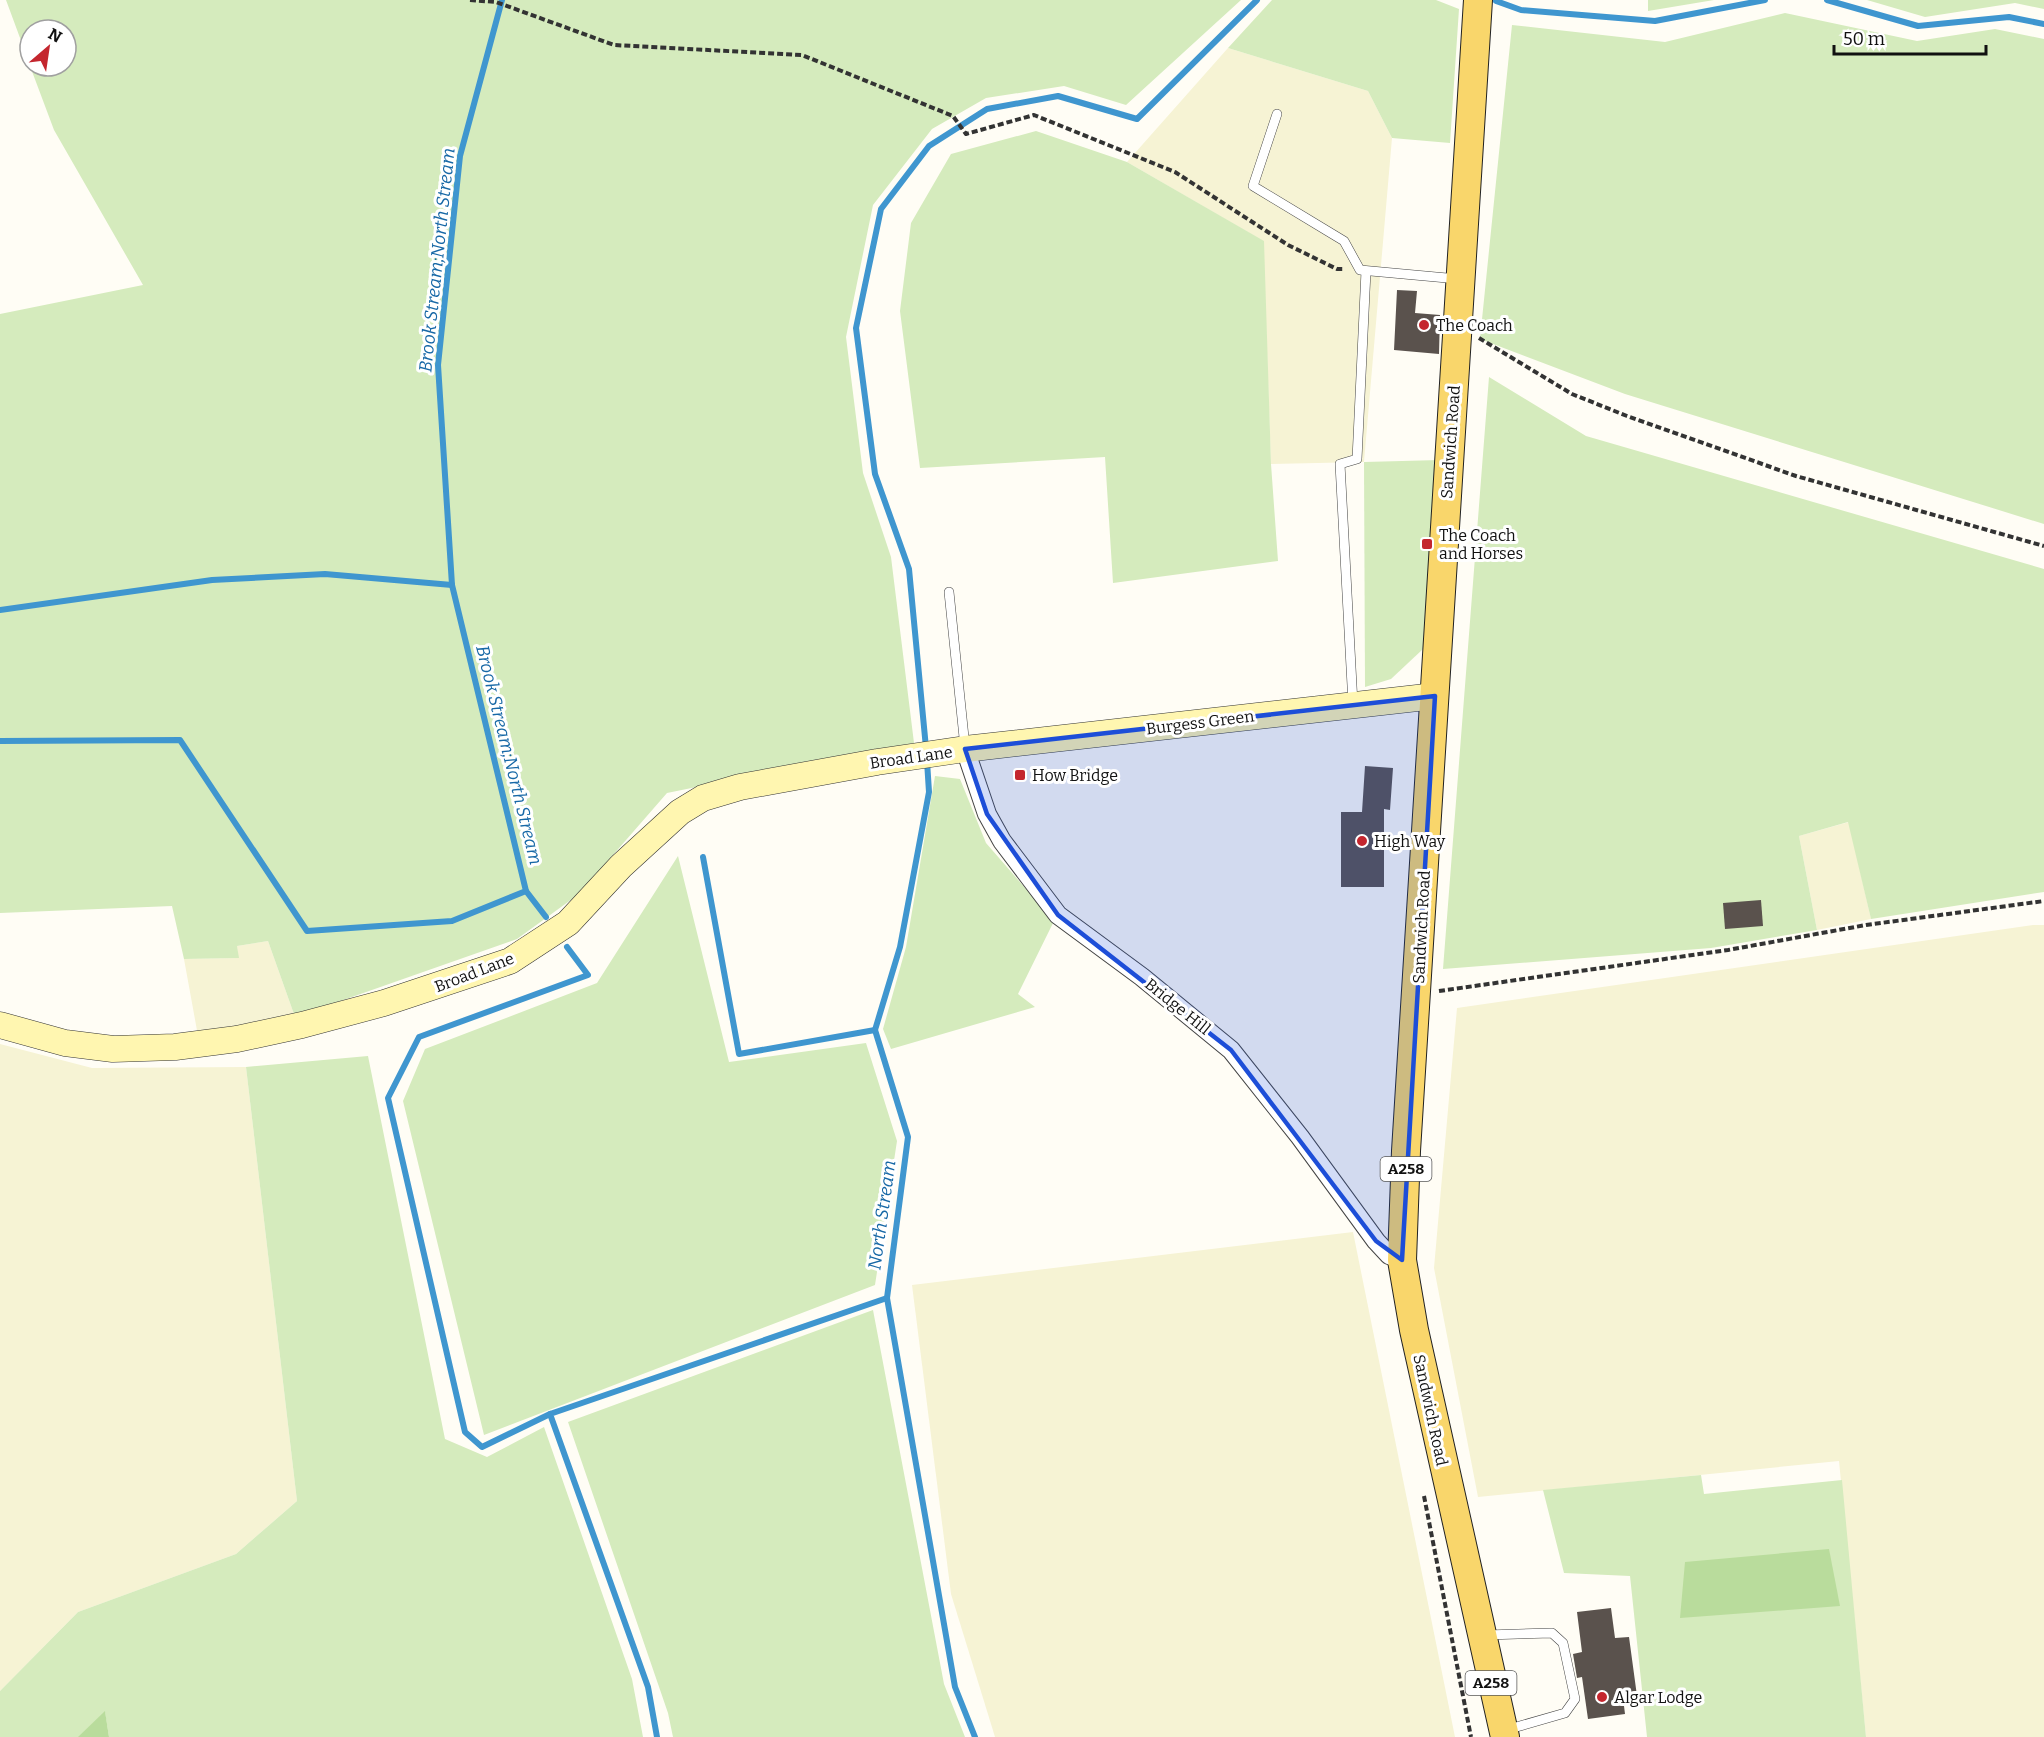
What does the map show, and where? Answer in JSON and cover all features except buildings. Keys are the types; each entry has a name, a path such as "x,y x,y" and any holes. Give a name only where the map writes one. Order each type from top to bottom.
{"main road":[{"name":"Sandwich Road","path":"1478,0 1406,1151 1402,1260 1427,1393 1504,1734"}],"street":[{"name":"Burgess Green","path":"965,749 1435,696"},
{"name":"Broad Lane","path":"0,1025 65,1043 103,1048 175,1047 237,1039 302,1025 384,1003 510,961 539,944 568,923 651,836 703,798 782,778 965,749"},
{"name":"Bridge Hill","path":"965,749 987,814 1002,841 1058,915 1142,977 1231,1050 1300,1137 1376,1241 1389,1255 1402,1260"}],"lane":[{"path":"1277,114 1253,186 1344,241 1363,270 1357,459 1340,464 1353,704"},
{"path":"1363,270 1461,280"},
{"path":"950,592 965,749"},
{"path":"1481,1635 1552,1633 1563,1642 1575,1700 1565,1713 1504,1734"}],"path":[{"path":"470,0 496,2 614,45 802,55 953,116 966,134 1034,116 1175,172 1288,244 1337,269 1363,270"},
{"path":"1457,335 1480,339 1530,371 1572,394 1627,416 1796,476 2044,546"},
{"path":"1417,995 1543,975 1728,951 1866,925 2044,901"},
{"path":"1422,1486 1471,1737"}],"highlighted area":[{"path":"1435,696 1402,1260 1376,1241 1231,1050 1058,915 987,814 965,749"}],"shaded area":[{"path":"1228,48 1368,91 1392,138 1364,462 1271,464 1263,241 1127,162"},
{"path":"1849,822 1871,919 1817,930 1799,836"},
{"path":"2044,925 2044,1737 1866,1737 1839,1461 1478,1497 1434,1268 1457,1008"},
{"path":"268,941 295,1017 198,1036 184,959 238,958 237,946"},
{"path":"0,1044 92,1068 246,1067 297,1501 236,1554 78,1612 0,1691"},
{"path":"1353,1232 1455,1737 995,1737 951,1594 912,1285"}],"green space":[{"path":"6,0 1241,0 1126,105 1064,86 986,98 932,129 873,205 846,337 863,473 891,557 914,743 667,793 579,894 517,939 295,1017 268,941 237,946 239,958 184,959 172,906 0,913 0,314 143,285 54,130 34,78 78,78 78,18 18,18 18,32"},
{"path":"1272,0 1436,0 1459,9 1450,143 1392,138 1368,91 1228,48"},
{"path":"1648,0 1714,0 1648,11"},
{"path":"1867,0 2044,0 2044,9 2015,3 1925,17"},
{"path":"1785,13 1917,41 1995,29 2044,39 2044,524 1625,394 1480,339 1512,25 1665,42"},
{"path":"1036,131 1127,162 1264,241 1271,464 1278,561 1113,583 1105,457 920,468 900,311 911,223 951,154"},
{"path":"1489,377 1586,436 2044,569 2044,892 1871,919 1848,822 1799,836 1817,930 1711,948 1443,969"},
{"path":"1440,460 1423,649 1391,679 1365,687 1364,462"},
{"path":"935,776 960,779 986,843 1054,921 1018,994 1035,1007 891,1049 883,1029 906,947"},
{"path":"678,856 729,1062 866,1043 897,1141 875,1285 484,1435 403,1101 425,1049 597,983"},
{"path":"368,1056 445,1439 487,1457 544,1427 632,1679 643,1737 109,1737 105,1712 79,1737 0,1737 0,1691 78,1612 236,1554 297,1501 246,1067"},
{"path":"873,1310 944,1684 965,1737 673,1737 668,1713 568,1422"},
{"path":"1701,1475 1704,1494 1842,1480 1866,1737 1647,1737 1630,1576 1564,1573 1543,1490"},
{"path":"1829,1549 1840,1606 1680,1618 1685,1562"},
{"path":"105,1711 109,1737 78,1737"}],"waterway":[{"name":"Brook Stream;North Stream","path":"0,741 180,740 307,931 452,921 526,891 452,585 438,365 460,156 502,0"},
{"path":"926,748 909,569 875,474 856,328 881,209 929,146 987,109 1058,96 1137,119 1257,0"},
{"path":"1496,1 1521,10 1655,21 1765,0"},
{"path":"1827,0 1918,26 2009,17 2044,24"},
{"path":"0,610 212,580 325,574 452,585"},
{"path":"875,1030 900,947 929,792 927,761"},
{"name":"North Stream","path":"703,857 739,1054 875,1030"},
{"path":"526,891 546,917"},
{"path":"550,1414 482,1447 465,1432 388,1098 419,1037 588,975 567,947"},
{"name":"North Stream","path":"875,1030 908,1137 887,1298 955,1687 975,1737"},
{"path":"657,1737 648,1687 550,1414 887,1298"}],"place":[{"name":"The Coach","path":"1424,325"},
{"name":"The Coach and Horses","path":"1427,544"},
{"name":"How Bridge","path":"1020,775"},
{"name":"High Way","path":"1362,841"},
{"name":"Algar Lodge","path":"1602,1697"}]}
